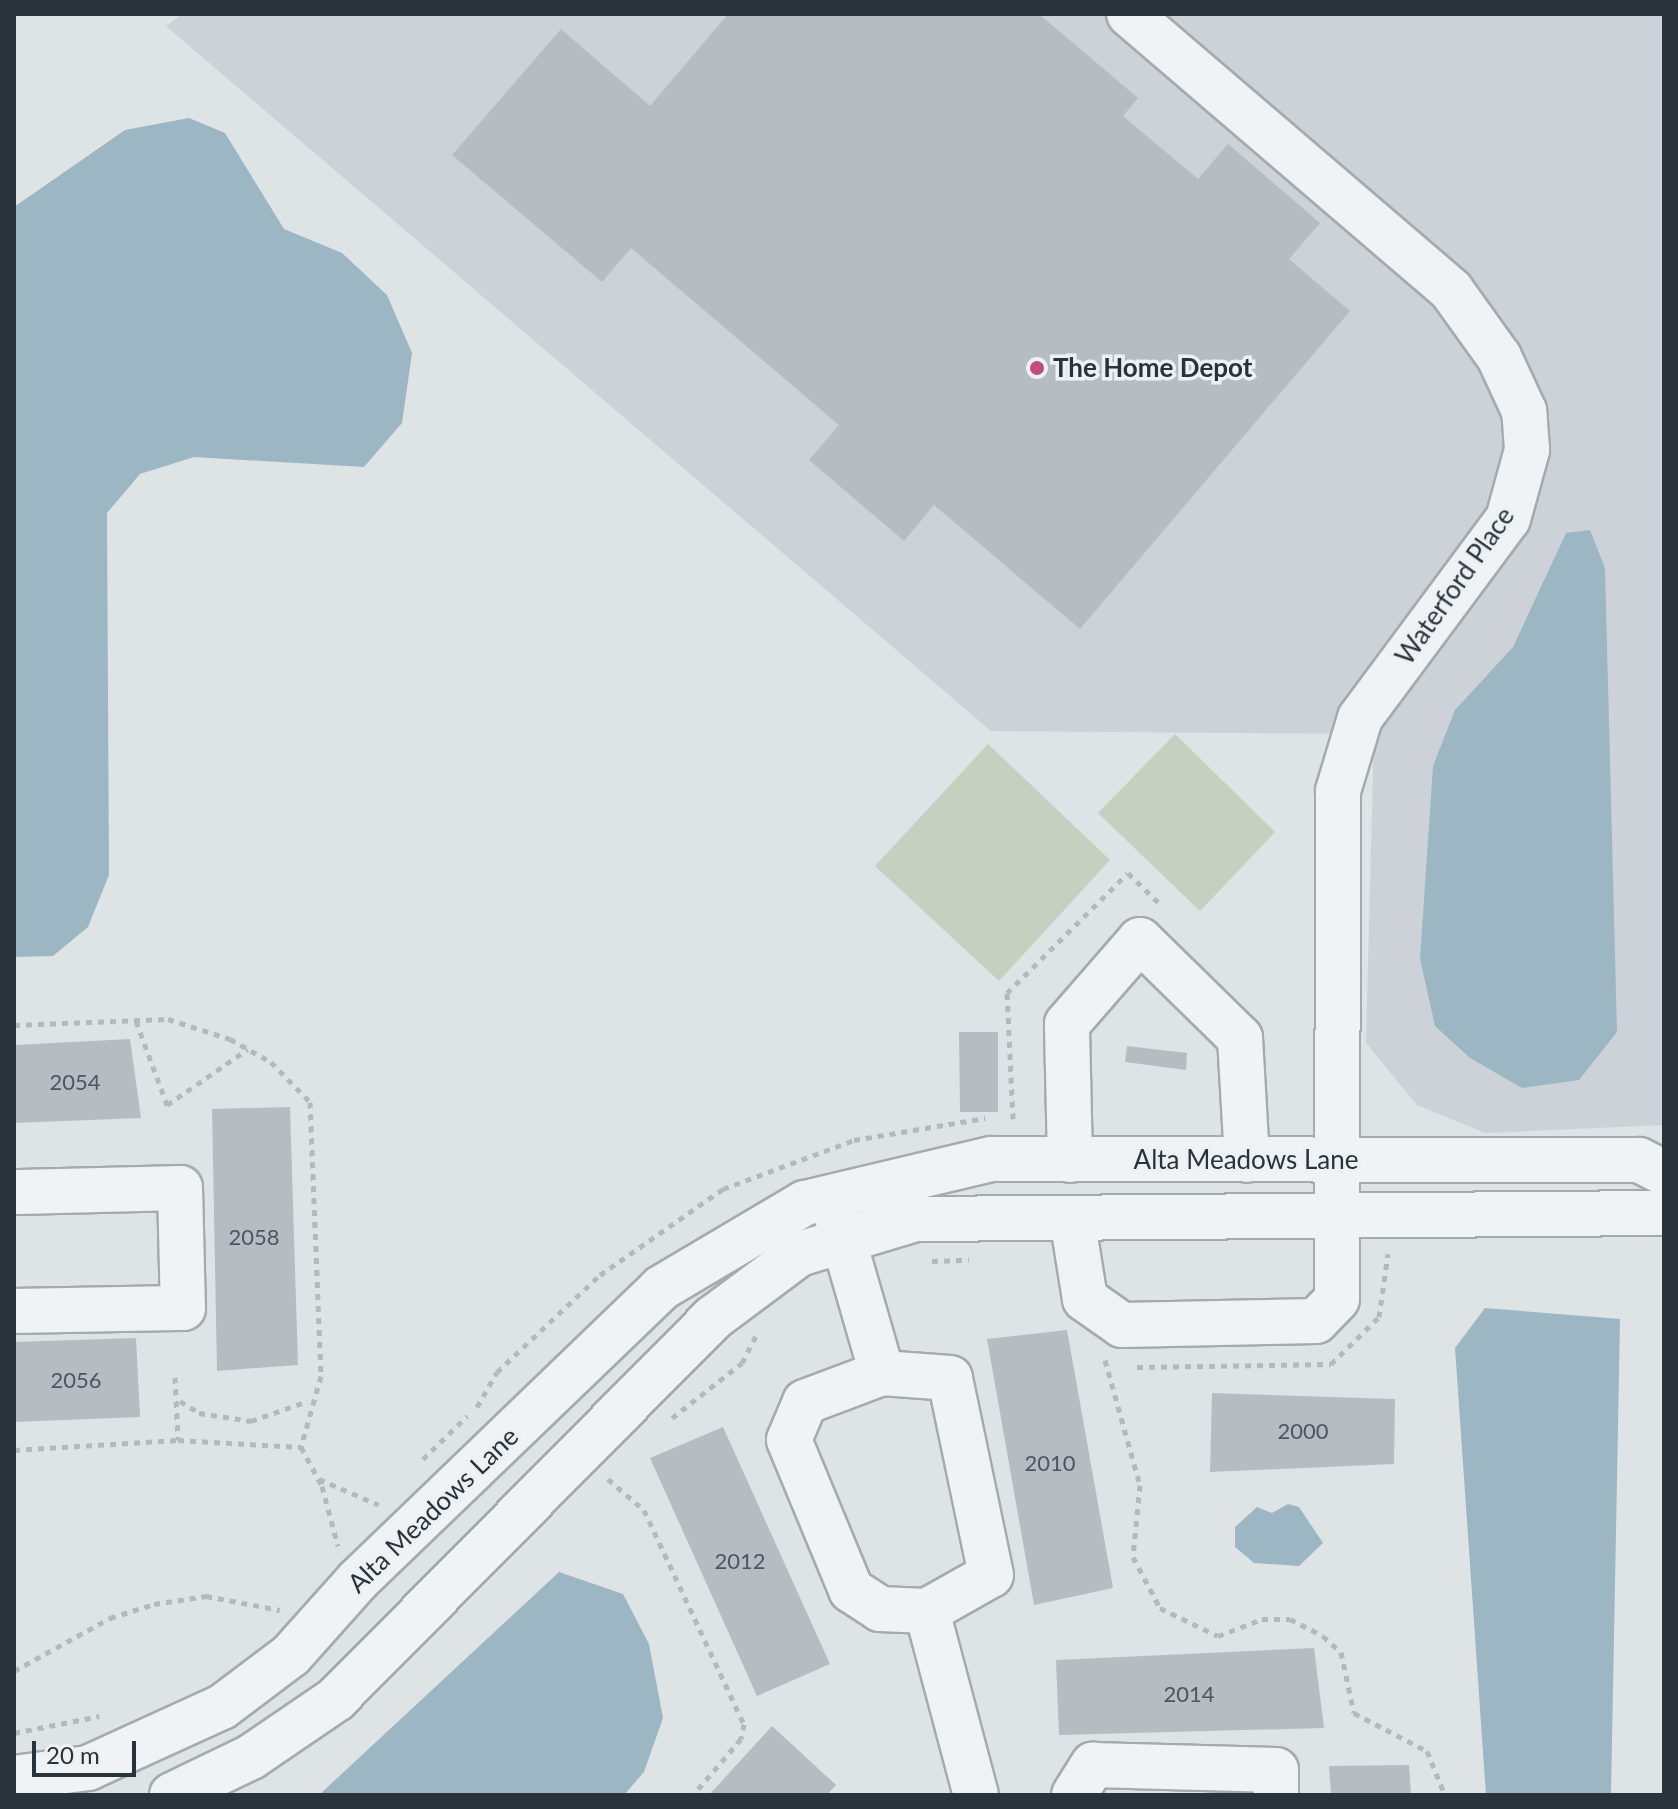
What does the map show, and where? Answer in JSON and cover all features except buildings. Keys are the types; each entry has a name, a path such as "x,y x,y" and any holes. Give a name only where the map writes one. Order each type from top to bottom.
{"street":[{"name":"Waterford Place","path":"1072,1218 1085,1299 1122,1325 1316,1321 1337,1299 1332,1218 1338,791 1360,718 1508,519 1525,476 1524,411 1499,357 1451,290 1129,14"},
{"path":"1070,1160 1067,1024 1140,940 1240,1038 1247,1160"},
{"name":"Alta Meadows Lane","path":"14,1778 88,1768 222,1707 291,1655 460,1483 490,1418 531,1378 572,1375 661,1288 742,1234 829,1197 991,1159 1639,1160 1664,1173"},
{"path":"14,1192 180,1188 183,1308 14,1311"},
{"path":"829,1197 846,1240 882,1373"},
{"path":"172,1795 251,1757 336,1699 713,1318 799,1254 916,1219 1664,1213"},
{"path":"882,1373 950,1378 991,1575 927,1611 880,1609 851,1590 789,1440 805,1402 882,1373"},
{"path":"572,1375 613,1420"},
{"path":"927,1611 976,1795"},
{"path":"1074,1795 1093,1765 1276,1770 1276,1795"}],"path":[{"path":"14,1025 168,1019 248,1049 297,1082 316,1120 321,1376 309,1400 301,1447 319,1478 339,1548 331,1556"},
{"path":"135,1020 167,1105 248,1049"},
{"path":"922,1259 960,1263 984,1255"},
{"path":"661,1425 742,1363 758,1326"},
{"path":"1094,1345 1110,1367 1114,1407 1140,1485 1133,1557 1160,1608 1218,1636 1262,1619 1290,1619 1323,1636 1341,1652 1354,1713 1427,1751 1445,1795"},
{"path":"175,1377 180,1401 178,1440"},
{"path":"180,1401 199,1413 251,1421 309,1400"},
{"path":"14,1450 178,1440 301,1447"},
{"path":"598,1471 644,1510 744,1724 741,1739 693,1795"},
{"path":"319,1478 379,1505"},
{"path":"14,1671 110,1618 154,1604 206,1596 281,1610"},
{"path":"273,1618 290,1601"},
{"path":"14,1733 105,1715"}],"shaded area":[{"path":"182,14 1664,14 1664,1125 1485,1133 1417,1105 1366,1043 1374,734 991,731 166,26"}],"green space":[{"path":"1175,734 1275,832 1200,911 1098,813"},
{"path":"988,744 1110,860 999,981 875,866"}],"water":[{"path":"189,118 225,133 284,229 342,253 387,295 412,353 402,423 364,467 194,457 140,474 107,513 109,875 88,927 53,956 14,957 14,207 125,130"},
{"path":"1590,530 1605,568 1617,1032 1579,1080 1522,1088 1470,1058 1435,1026 1420,959 1433,766 1455,710 1513,647 1566,533"},
{"path":"1485,1308 1620,1319 1611,1795 1486,1795 1455,1348"},
{"path":"1288,1504 1299,1507 1323,1543 1299,1566 1254,1563 1235,1547 1235,1527 1257,1507 1272,1513"},
{"path":"559,1572 623,1594 649,1644 663,1718 644,1772 624,1795 319,1795"}],"place":[{"name":"The Home Depot","path":"1037,368"}]}
